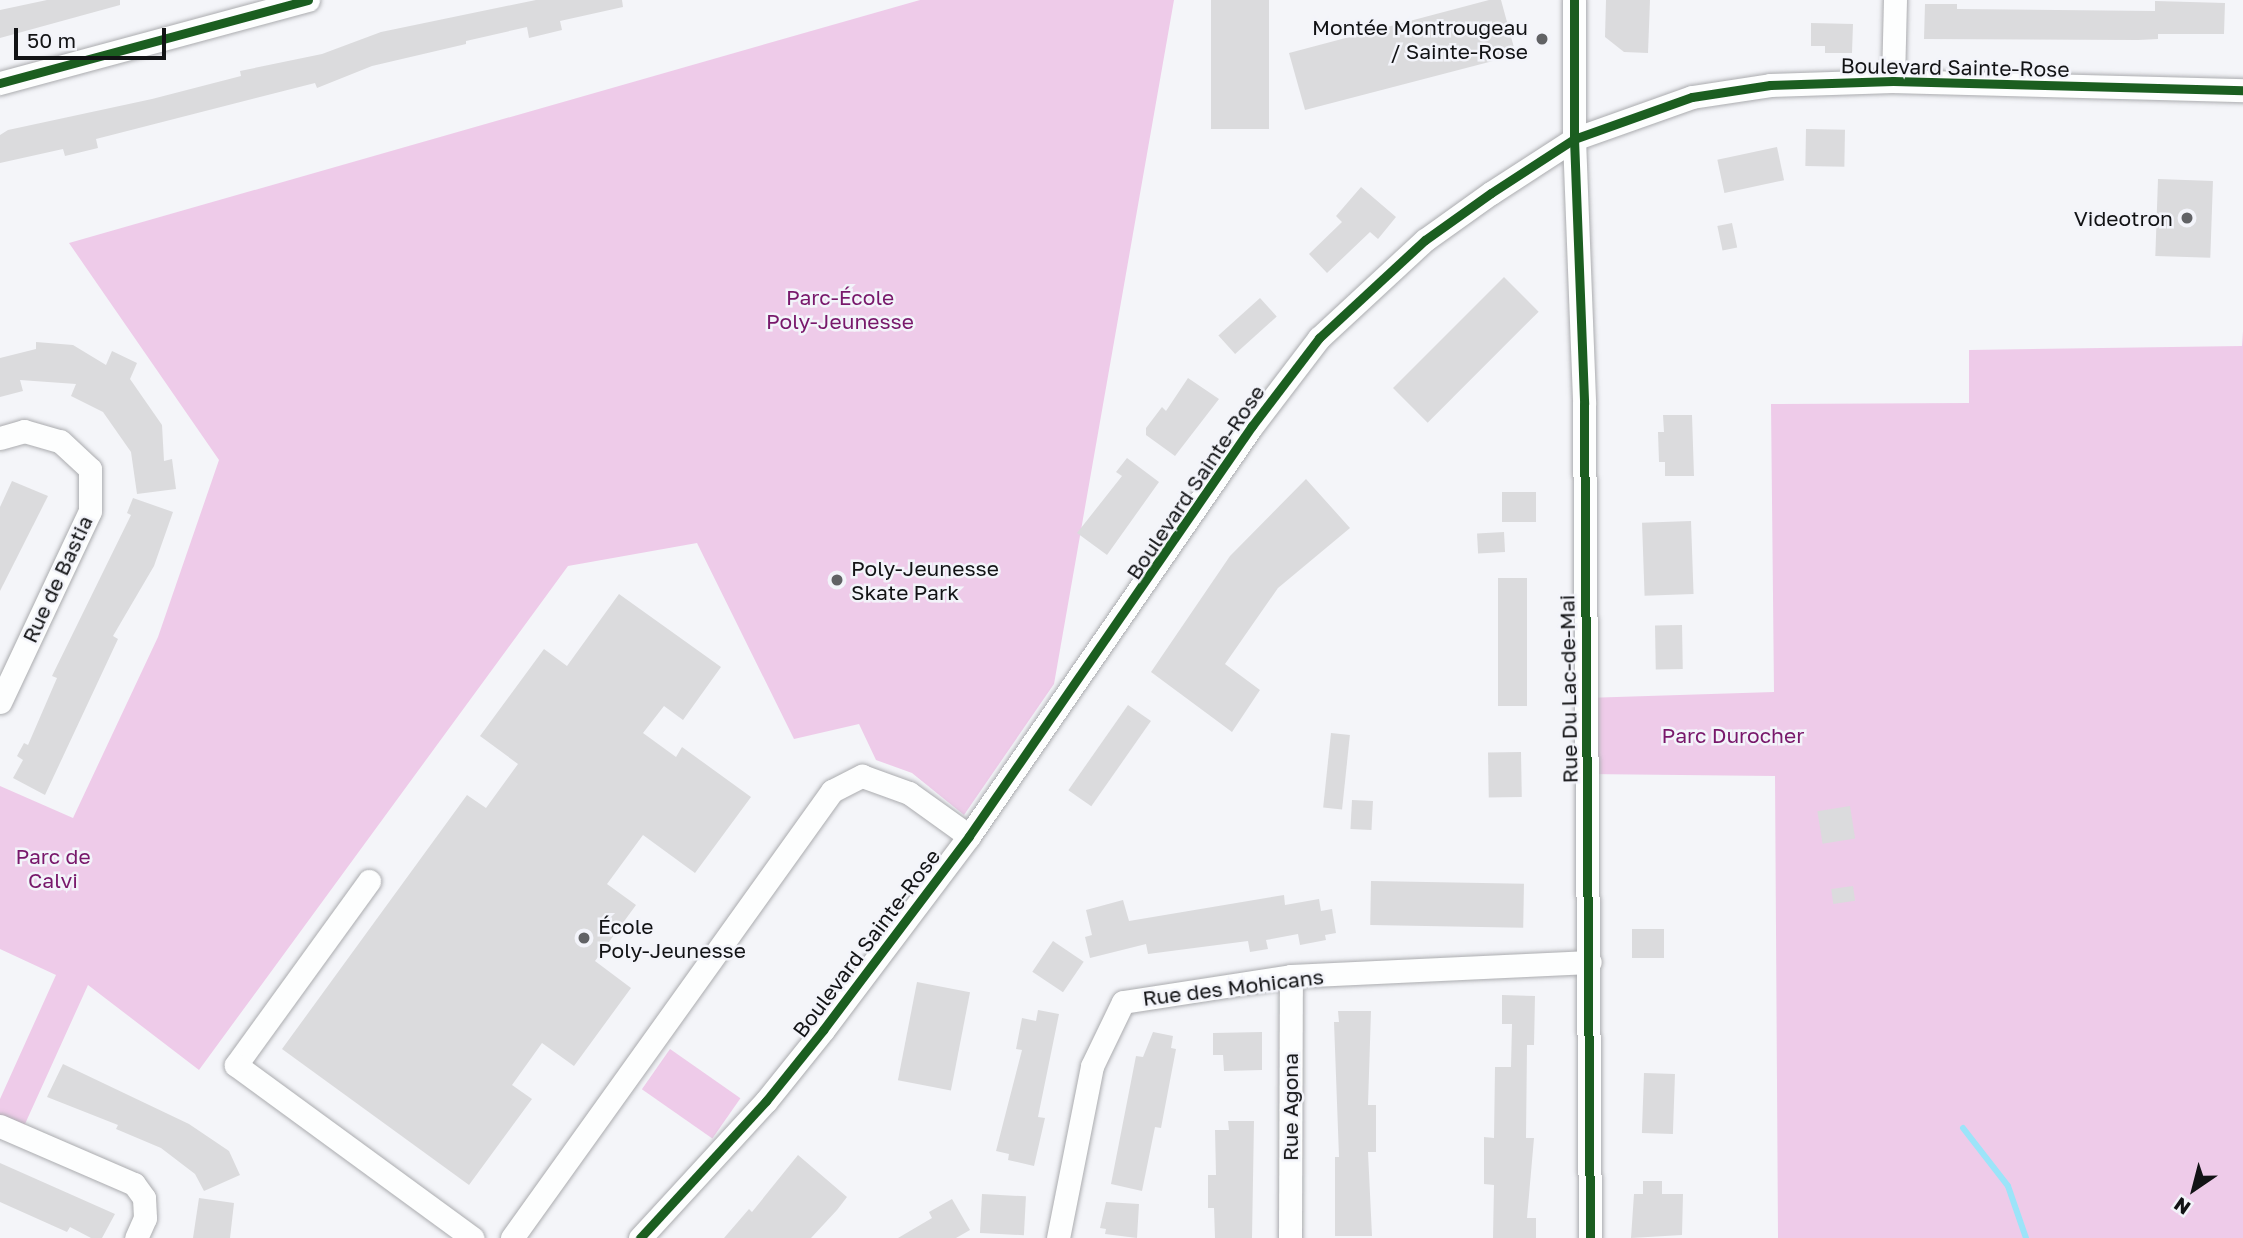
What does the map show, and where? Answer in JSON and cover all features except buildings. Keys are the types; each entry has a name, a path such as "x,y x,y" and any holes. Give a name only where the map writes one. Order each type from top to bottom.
{"street":[{"path":"0,83 308,0"},
{"name":"Rue Du Lac-de-Mai","path":"1574,0 1574,139 1584,404 1590,1238"},
{"path":"1893,80 1895,0"},
{"name":"Boulevard Sainte-Rose","path":"640,1238 766,1101 969,836 1252,425 1319,338 1425,240 1574,139 1692,97 1770,85 1893,80 2243,90"},
{"name":"Rue de Bastia","path":"0,438 24,431 60,441 89,469 90,512 0,702"},
{"path":"512,1238 832,791 862,776 909,793 969,836"},
{"path":"369,881 236,1065 472,1238"},
{"name":"Rue des Mohicans","path":"1058,1238 1092,1066 1123,1002 1291,976 1590,962"},
{"name":"Rue Agona","path":"1290,1238 1291,976"},
{"path":"0,1126 134,1184 144,1198 136,1238"}],"green space":[{"name":"Parc-École Poly-Jeunesse","path":"920,0 1174,0 1054,684 964,815 912,773 876,760 859,724 794,739 697,543 568,566 199,1070 88,985 20,1135 0,1126 0,1099 56,975 0,949 0,786 73,818 158,637 219,460 69,243"},
{"name":"Parc Durocher","path":"2243,331 2243,1238 1778,1238 1775,776 1586,774 1585,698 1774,692 1771,404 1969,403 1969,350 2242,346"},
{"path":"670,1049 740,1098 712,1138 642,1089"}],"waterway":[{"path":"1963,1128 2008,1186 2026,1238"}],"cycle path":[{"path":"0,83 308,0"},
{"path":"1574,0 1574,139 1584,404 1590,1238"},
{"path":"640,1238 766,1101 823,1030 969,836 1252,426 1319,338 1425,240 1574,139 1692,97 1770,85 1893,81 2243,90"}],"place":[{"name":"Montée Montrougeau / Sainte-Rose","path":"1542,39"},
{"name":"Videotron","path":"2187,218"},
{"name":"Poly-Jeunesse Skate Park","path":"837,580"},
{"name":"École Poly-Jeunesse","path":"584,938"}],"park label":[{"name":"Parc de Calvi","path":"53,868"}]}
